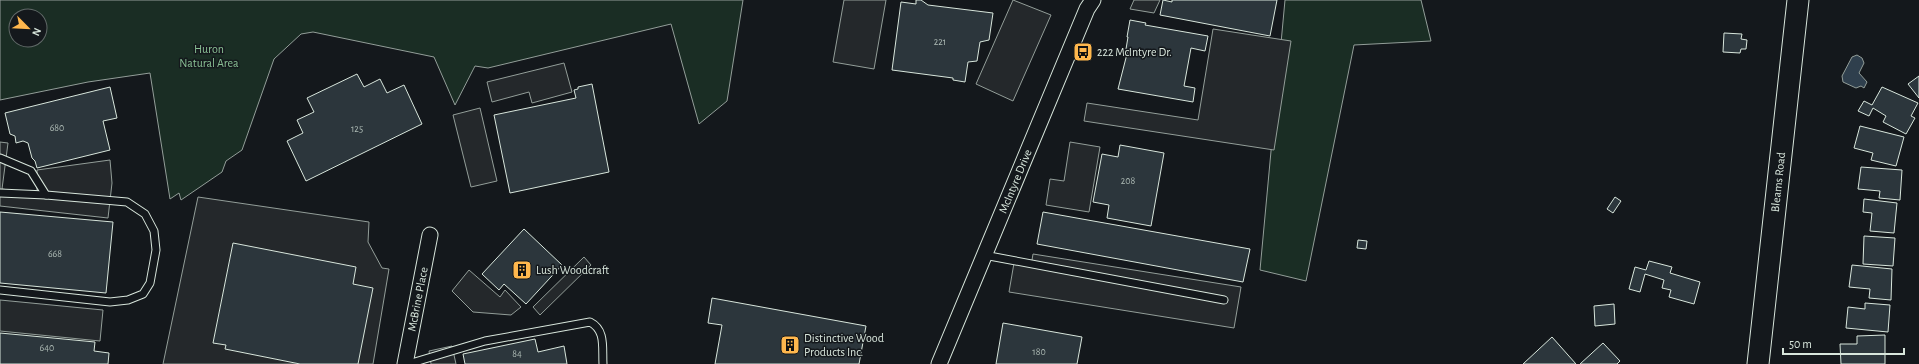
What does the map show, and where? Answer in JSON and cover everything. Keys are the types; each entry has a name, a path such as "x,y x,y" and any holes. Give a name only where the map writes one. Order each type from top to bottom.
{"main road":[{"name":"Bleams Road","path":"1758,364 1798,0"}],"street":[{"name":"McIntyre Drive","path":"939,364 1084,16 1093,0"},
{"name":"McBrine Place","path":"406,364 430,235"}],"lane":[{"path":"0,158 31,171 46,195"},
{"path":"0,193 46,195 127,202 145,214 154,231 155,244 150,283 143,294 128,300 110,302 0,290"},
{"path":"984,255 1224,300"},
{"path":"406,364 485,341 590,322 596,325 602,334 603,364"}],"green space":[{"name":"Huron Natural Area","path":"0,0 743,0 727,101 699,124 671,24 488,68 475,66 455,105 434,57 313,32 301,34 274,59 242,150 226,161 222,172 181,200 179,193 170,199 150,73 88,82 0,100"},
{"path":"1285,0 1421,0 1431,41 1354,45 1306,281 1260,270"}],"shaded area":[{"path":"844,0 886,0 874,69 833,62"},
{"path":"1013,0 1051,15 1013,101 976,84"},
{"path":"1134,0 1160,0 1154,13 1130,9"},
{"path":"1213,29 1291,41 1274,150 1084,121 1087,103 1198,120"},
{"path":"564,63 572,92 532,103 529,92 492,102 487,82"},
{"path":"480,108 497,181 471,187 453,115"},
{"path":"0,142 8,143 2,189 37,194 37,170 110,160 112,183 108,218 0,206"},
{"path":"1070,142 1100,147 1089,212 1046,205 1050,179 1064,181"},
{"path":"198,197 369,222 368,242 382,268 389,269 373,364 163,364"},
{"path":"1033,254 1241,287 1234,328 1009,292 1014,263 1031,266"},
{"path":"584,257 591,265 540,315 533,307"},
{"path":"469,270 500,297 505,290 521,307 511,315 473,312 452,291"},
{"path":"0,300 103,310 100,341 0,331"},
{"path":"452,346 456,364 431,364 429,351"}],"water":[{"path":"1857,55 1862,58 1864,63 1859,73 1867,82 1864,88 1861,86 1856,88 1843,82 1842,76 1852,57"}],"building":[{"path":"916,0 921,0 928,5 993,13 989,40 980,42 977,61 968,62 965,82 953,80 953,78 892,70 901,2 916,4"},
{"path":"1163,0 1172,2 1172,0 1277,0 1270,36 1160,15"},
{"path":"1130,20 1146,23 1145,25 1208,36 1205,51 1191,48 1184,86 1195,88 1193,102 1118,89 1128,50 1126,49"},
{"path":"1724,33 1742,34 1741,39 1747,40 1746,49 1741,49 1740,53 1723,52"},
{"path":"357,74 364,87 380,79 387,93 404,85 422,124 306,181 287,141 303,133 297,120 314,112 307,98"},
{"path":"1919,76 1919,98 1908,84"},
{"path":"592,84 609,172 510,193 494,115 576,98 574,90 578,89 578,87"},
{"path":"110,87 117,118 103,121 110,150 37,168 35,161 32,158 28,143 23,141 16,143 15,136 10,134 5,113"},
{"path":"1882,87 1918,103 1911,116 1915,118 1906,134 1883,122 1886,116 1873,108 1869,116 1858,111 1864,101 1872,105"},
{"path":"1860,126 1904,137 1896,166 1871,160 1873,153 1854,148"},
{"path":"1120,145 1164,153 1151,226 1107,218 1109,205 1093,202 1102,154 1118,157"},
{"path":"1861,167 1902,170 1900,200 1879,198 1880,191 1858,189"},
{"path":"1615,197 1621,201 1613,213 1607,209"},
{"path":"1864,199 1897,203 1894,233 1870,231 1872,213 1863,212"},
{"path":"0,212 113,222 106,293 0,283"},
{"path":"1043,212 1250,249 1243,282 1037,244"},
{"name":"Lush Woodcraft","path":"524,229 562,265 526,304 504,284 499,290 482,274"},
{"path":"1864,236 1895,238 1893,266 1863,264"},
{"path":"1358,240 1367,241 1366,249 1357,248"},
{"path":"233,243 356,267 353,284 373,288 358,364 300,364 225,349 226,345 213,343"},
{"path":"1649,261 1672,267 1670,273 1700,282 1694,304 1669,297 1671,290 1662,288 1664,280 1645,274 1640,292 1629,289 1635,267 1646,270"},
{"path":"1852,265 1892,269 1891,300 1869,298 1870,289 1849,287"},
{"name":"Distinctive Wood Products Inc.","path":"712,298 866,326 859,364 715,364 722,325 708,323"},
{"path":"1865,303 1890,305 1888,332 1846,328 1848,307 1865,309"},
{"path":"1614,304 1615,324 1595,326 1594,306"},
{"path":"1003,323 1082,337 1077,364 996,364"},
{"path":"0,333 95,342 94,351 109,353 108,364 0,364"},
{"path":"1885,335 1885,364 1841,364 1840,344 1857,344 1857,336"},
{"path":"1552,337 1576,364 1523,364"},
{"path":"535,339 538,352 564,346 567,364 465,364 463,354"},
{"path":"1603,343 1620,361 1617,364 1580,364"}],"place":[{"name":"222 McIntyre Dr.","path":"1083,52"},
{"name":"Lush Woodcraft","path":"522,270"},
{"name":"Distinctive Wood Products Inc.","path":"790,345"}]}
